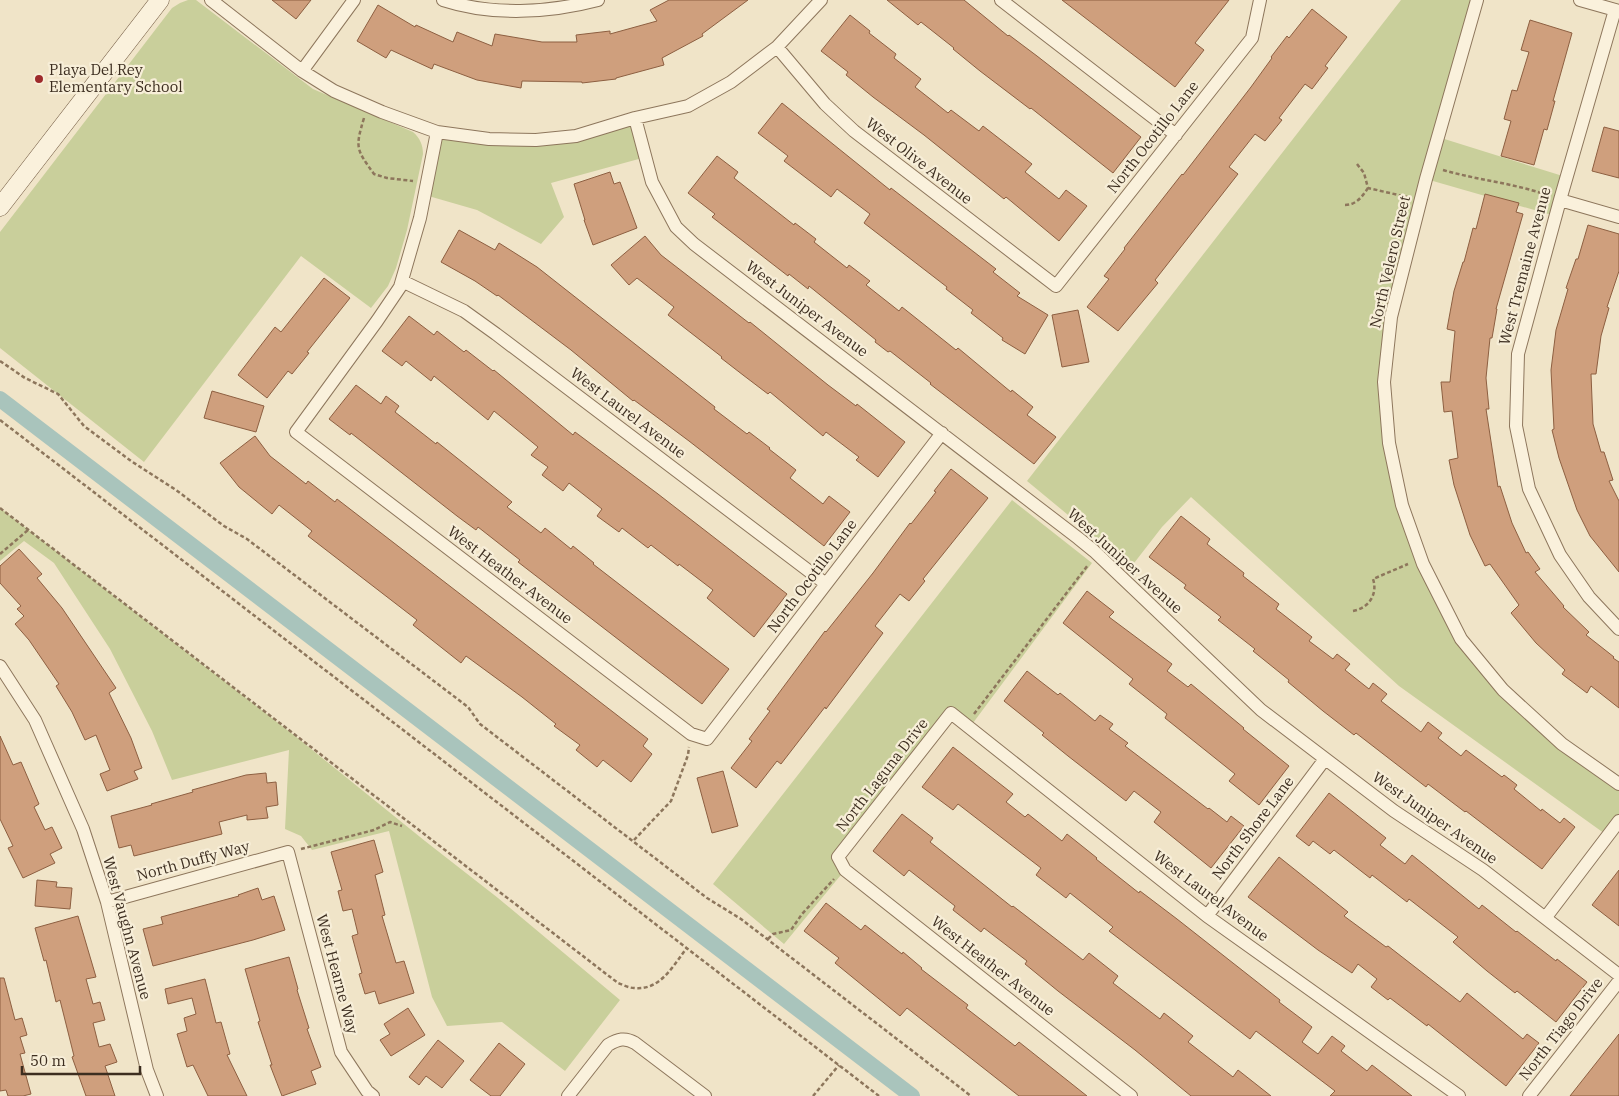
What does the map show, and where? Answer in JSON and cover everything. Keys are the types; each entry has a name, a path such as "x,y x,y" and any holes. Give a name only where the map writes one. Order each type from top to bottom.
{"street":[{"path":"0,207 160,0"},
{"path":"211,0 302,71 334,91 368,106 437,132 489,139 536,140 576,136 636,118 688,106 731,82 777,47 821,0"},
{"path":"302,71 354,0"},
{"path":"443,0 460,6 513,11 574,7 598,0"},
{"path":"1001,0 1176,135"},
{"name":"North Ocotillo Lane","path":"1056,286 1252,38 1260,0"},
{"name":"North Velero Street","path":"1477,0 1390,316 1384,382 1389,443 1400,496 1421,559 1462,639 1502,690 1562,744 1619,784"},
{"path":"1580,0 1617,10"},
{"name":"West Tremaine Avenue","path":"1617,10 1560,200 1518,354 1516,426 1529,488 1560,555 1589,597 1619,629"},
{"name":"West Olive Avenue","path":"777,47 825,104 854,131 1056,286"},
{"name":"West Juniper Avenue","path":"636,118 652,182 676,227 702,250 1094,551 1261,710 1394,811 1483,870 1619,975"},
{"path":"402,281 420,218 437,132"},
{"path":"1560,200 1619,218"},
{"name":"West Heather Avenue","path":"402,281 377,322 296,432 691,734 707,739"},
{"name":"West Laurel Avenue","path":"402,281 464,311 826,584"},
{"name":"North Ocotillo Lane","path":"707,739 942,433"},
{"name":"West Vaughn Avenue","path":"0,666 35,720 83,829 107,902 146,1070 157,1096"},
{"name":"West Laurel Avenue","path":"950,713 1208,916 1459,1096"},
{"name":"North Laguna Drive","path":"838,857 950,713"},
{"name":"North Shore Lane","path":"1208,916 1325,759"},
{"path":"1546,917 1619,821"},
{"name":"North Duffy Way","path":"107,902 288,852"},
{"name":"West Hearne Way","path":"288,852 341,1052 367,1091 373,1096"},
{"name":"West Heather Avenue","path":"838,857 845,870 1131,1096"},
{"name":"North Tiago Drive","path":"1529,1096 1619,981"},
{"path":"568,1096 608,1045 616,1040 627,1039 705,1096"}],"path":[{"path":"368,106 358,138 358,149 374,174 387,178 427,184"},
{"path":"1344,205 1356,202 1368,188 1364,173 1357,164"},
{"path":"1430,166 1461,175 1504,182 1560,200"},
{"path":"1368,188 1421,200"},
{"path":"0,362 25,378 58,394 84,426 224,526 247,539 468,708 480,724 634,840 707,898 741,919 768,939 971,1096"},
{"path":"0,420 879,1096"},
{"path":"0,508 618,983 634,988 650,987 664,978 686,949"},
{"path":"0,554 28,530"},
{"path":"1353,611 1360,610 1371,600 1376,589 1373,579 1421,559"},
{"path":"966,725 1089,564"},
{"path":"634,840 671,801 688,755 691,734"},
{"path":"288,852 374,830 390,822 402,826"},
{"path":"768,939 773,934 790,930 824,889 845,870"},
{"path":"813,1096 839,1065"}],"green space":[{"path":"188,0 196,0 313,89 413,132 421,142 423,154 407,230 396,268 388,286 371,308 301,256 144,462 0,348 0,232 172,8"},
{"path":"1401,0 1477,0 1438,137 1566,177 1555,216 1426,179 1391,317 1384,382 1402,505 1459,635 1503,690 1619,784 1619,821 1608,836 1399,686 1191,497 1162,527 1131,567 1027,481"},
{"path":"635,118 646,157 551,183 564,217 541,244 477,210 425,195 437,132 576,136"},
{"path":"1012,500 1092,563 970,727 951,713 839,857 845,870 784,944 713,884"},
{"path":"0,508 295,736 498,898 620,1000 565,1071 502,1022 447,1026 432,997 389,831 312,850 301,836 285,829 289,750 172,780 152,731 110,649 54,563 24,541 0,561"}],"building":[{"path":"272,0 311,0 296,19"},
{"path":"669,0 748,0 702,34 703,36 662,58 664,65 616,79 582,83 522,81 521,88 477,80 434,64 432,69 391,50 386,58 357,41 378,5 415,27 416,25 453,42 457,32 492,46 495,34 542,42 577,42 576,35 610,31 610,34 657,21 650,10"},
{"path":"887,0 964,0 1008,36 1037,56 1141,137 1113,173 1031,108 980,71 921,22 918,25"},
{"path":"1062,0 1229,0 1195,43 1204,50 1175,87"},
{"path":"1312,9 1347,37 1325,66 1328,68 1312,89 1305,84 1279,118 1282,120 1265,141 1255,134 1229,167 1238,174 1155,280 1158,283 1118,331 1087,307 1109,279 1104,276 1251,87 1287,36 1289,38"},
{"path":"850,15 896,54 894,58 921,79 915,87 948,113 951,110 979,131 983,126 1032,164 1025,172 1059,199 1066,190 1087,206 1059,241 1006,197 1004,199 873,97 846,75 848,72 821,51"},
{"path":"1530,20 1572,33 1547,130 1544,129 1534,165 1501,156 1511,121 1504,119 1512,90 1517,91 1529,52 1521,50"},
{"path":"782,103 890,190 891,188 996,269 993,272 1020,293 1017,296 1048,315 1025,354 1002,340 1003,338 971,313 973,310 946,289 947,287 864,223 870,214 837,189 831,197 784,161 788,156 758,133"},
{"path":"1604,127 1619,131 1619,178 1592,171"},
{"path":"717,156 738,172 734,178 794,225 795,223 816,239 814,242 847,268 849,265 870,281 866,285 899,311 902,307 1033,407 1027,415 1056,437 1034,464 890,351 888,352 875,342 876,340 809,286 808,289 789,274 788,276 712,217 715,214 688,193"},
{"path":"610,172 614,184 620,182 637,228 593,245 574,184"},
{"path":"1485,194 1519,203 1516,212 1523,214 1496,309 1492,338 1490,338 1486,378 1489,409 1486,409 1498,487 1500,486 1512,523 1526,553 1528,552 1540,569 1535,572 1563,607 1589,632 1586,635 1619,662 1619,708 1591,686 1587,693 1562,674 1565,670 1536,643 1511,613 1519,605 1490,564 1485,566 1470,535 1454,485 1449,460 1458,458 1452,411 1444,412 1441,382 1450,382 1455,331 1447,329 1454,291 1473,228 1476,229"},
{"path":"1588,225 1619,234 1619,271 1607,307 1609,308 1601,336 1596,374 1591,374 1593,424 1601,452 1604,452 1613,480 1609,481 1619,501 1619,572 1590,536 1577,510 1559,458 1552,430 1554,429 1551,370 1556,330 1568,289 1566,288 1576,259 1578,259"},
{"path":"459,230 495,250 499,243 537,267 715,407 714,409 747,434 749,432 770,448 796,470 790,478 823,504 829,496 850,512 824,546 689,441 633,401 571,350 498,295 441,262"},
{"path":"645,236 661,255 750,322 828,385 856,406 857,404 905,442 878,477 856,460 859,457 826,432 823,436 770,392 768,394 668,315 674,307 637,278 629,285 611,265"},
{"path":"324,278 350,298 292,374 288,371 267,398 238,375 275,327 281,332"},
{"path":"1078,310 1089,362 1062,367 1052,315"},
{"path":"409,316 434,335 437,331 464,352 466,350 494,370 573,435 575,432 787,594 754,637 707,598 713,590 679,564 678,566 651,545 648,548 622,528 619,532 597,516 602,509 569,483 563,491 542,475 548,467 531,455 538,447 494,411 488,420 434,376 431,381 406,361 402,366 382,351"},
{"path":"356,385 381,404 386,396 399,406 395,412 436,444 437,442 512,502 507,507 541,533 545,528 571,549 573,546 593,564 729,669 702,704 518,562 520,560 478,527 476,530 351,433 350,435 329,419"},
{"path":"212,391 264,406 256,432 204,418"},
{"path":"255,436 270,456 306,484 308,481 335,502 337,499 648,739 643,746 652,754 631,782 603,760 597,767 576,750 580,745 554,726 556,724 466,656 461,663 413,625 417,620 308,536 312,531 279,505 272,514 239,487 220,463"},
{"path":"951,469 988,498 923,579 925,581 909,601 900,594 875,626 883,633 826,709 825,707 781,764 777,761 756,788 731,768 752,741 749,739 770,711 767,709 825,631 936,492 934,491"},
{"path":"1181,516 1210,539 1207,544 1244,573 1243,576 1279,604 1276,609 1312,637 1309,641 1333,659 1337,654 1350,664 1345,670 1369,689 1373,683 1387,694 1381,701 1421,732 1428,722 1442,733 1438,738 1461,756 1466,750 1502,777 1504,775 1517,785 1514,789 1541,811 1542,809 1560,823 1564,818 1575,827 1542,869 1466,811 1428,784 1426,787 1356,733 1354,735 1323,711 1253,651 1255,649 1218,620 1221,617 1184,588 1186,585 1149,557"},
{"path":"19,549 42,574 37,578 62,608 116,688 109,693 131,738 142,768 134,771 138,779 107,791 100,774 110,770 96,735 85,740 72,712 56,686 59,684 29,640 15,624 24,616 17,609 21,606 0,583 0,566"},
{"path":"1087,591 1114,612 1109,617 1172,664 1167,671 1188,687 1191,684 1289,766 1259,805 1229,781 1235,774 1165,718 1167,714 1129,684 1133,679 1063,623"},
{"path":"1027,671 1058,695 1060,693 1095,721 1100,715 1113,724 1109,729 1128,743 1125,746 1208,809 1227,822 1231,816 1244,826 1211,868 1154,822 1161,812 1134,791 1126,801 1042,735 1044,733 1004,701"},
{"path":"0,736 13,765 21,762 39,804 34,807 45,830 52,827 62,848 50,854 55,863 23,878 8,848 13,846 0,819"},
{"path":"953,747 1013,794 1006,802 1025,817 1028,814 1062,841 1067,834 1139,893 1140,891 1177,919 1312,1027 1302,1042 1318,1054 1332,1036 1345,1046 1341,1051 1367,1071 1372,1065 1412,1096 1330,1096 1335,1091 1256,1031 1250,1039 1109,931 1113,927 1070,893 1066,898 1036,875 1041,868 958,804 953,810 922,787"},
{"path":"723,771 738,826 712,833 697,778"},
{"path":"266,773 267,783 276,782 278,805 266,807 268,818 247,820 247,815 219,822 222,834 134,856 131,845 119,848 111,816 246,775"},
{"path":"1329,793 1386,838 1380,845 1405,864 1412,855 1479,909 1482,905 1516,932 1556,961 1557,959 1587,982 1556,1022 1517,991 1515,993 1487,971 1453,942 1458,937 1409,899 1407,902 1372,875 1370,878 1334,850 1330,854 1313,841 1309,846 1296,836"},
{"path":"902,814 933,838 930,842 1012,907 1083,960 1089,953 1118,976 1113,983 1160,1019 1164,1013 1193,1036 1188,1042 1233,1077 1238,1070 1271,1096 1191,1096 1025,964 1027,961 984,928 981,932 953,910 955,906 909,870 904,876 873,851"},
{"path":"374,840 383,872 375,875 385,915 382,916 396,963 404,961 414,993 379,1004 375,991 365,994 359,974 362,973 352,936 358,934 352,909 343,911 338,891 342,890 331,852"},
{"path":"1279,857 1348,912 1344,916 1386,947 1388,946 1460,1002 1467,993 1523,1039 1527,1034 1539,1043 1506,1086 1428,1024 1427,1026 1390,998 1388,1000 1371,987 1377,979 1358,964 1352,973 1248,897"},
{"path":"1619,870 1619,926 1592,905"},
{"path":"37,880 57,882 56,887 72,888 70,909 35,906"},
{"path":"258,888 262,900 274,896 285,930 153,966 143,929 163,924 161,917 239,896"},
{"path":"826,903 861,930 865,925 902,954 903,952 921,969 968,1005 966,1008 1015,1046 1019,1042 1087,1096 1019,1096 907,1008 900,1016 835,963 839,958 804,931"},
{"path":"78,916 96,977 86,979 93,1004 100,1002 105,1020 93,1023 99,1047 110,1044 117,1062 105,1066 115,1096 86,1096 72,1057 74,1056 60,1000 56,1002 46,960 44,961 35,928"},
{"path":"289,957 309,1028 307,1029 321,1067 311,1071 316,1084 282,1096 270,1065 272,1065 258,1022 260,1021 245,969"},
{"path":"0,978 4,978 15,1020 22,1018 27,1035 20,1037 25,1053 20,1054 31,1094 23,1096 8,1096 6,1090 0,1091"},
{"path":"205,979 216,1023 221,1022 230,1054 227,1055 247,1096 208,1096 193,1065 187,1067 177,1034 187,1031 184,1018 196,1014 192,998 168,1004 165,989"},
{"path":"408,1008 425,1035 391,1056 380,1040 390,1034 384,1024"},
{"path":"1619,1034 1619,1096 1570,1096 1585,1077"},
{"path":"438,1040 464,1061 442,1088 426,1076 419,1085 409,1077"},
{"path":"499,1043 525,1064 500,1096 491,1096 470,1080"}],"waterway":[{"path":"0,399 912,1096"}],"place":[{"name":"Playa Del Rey Elementary School","path":"39,79"}]}
